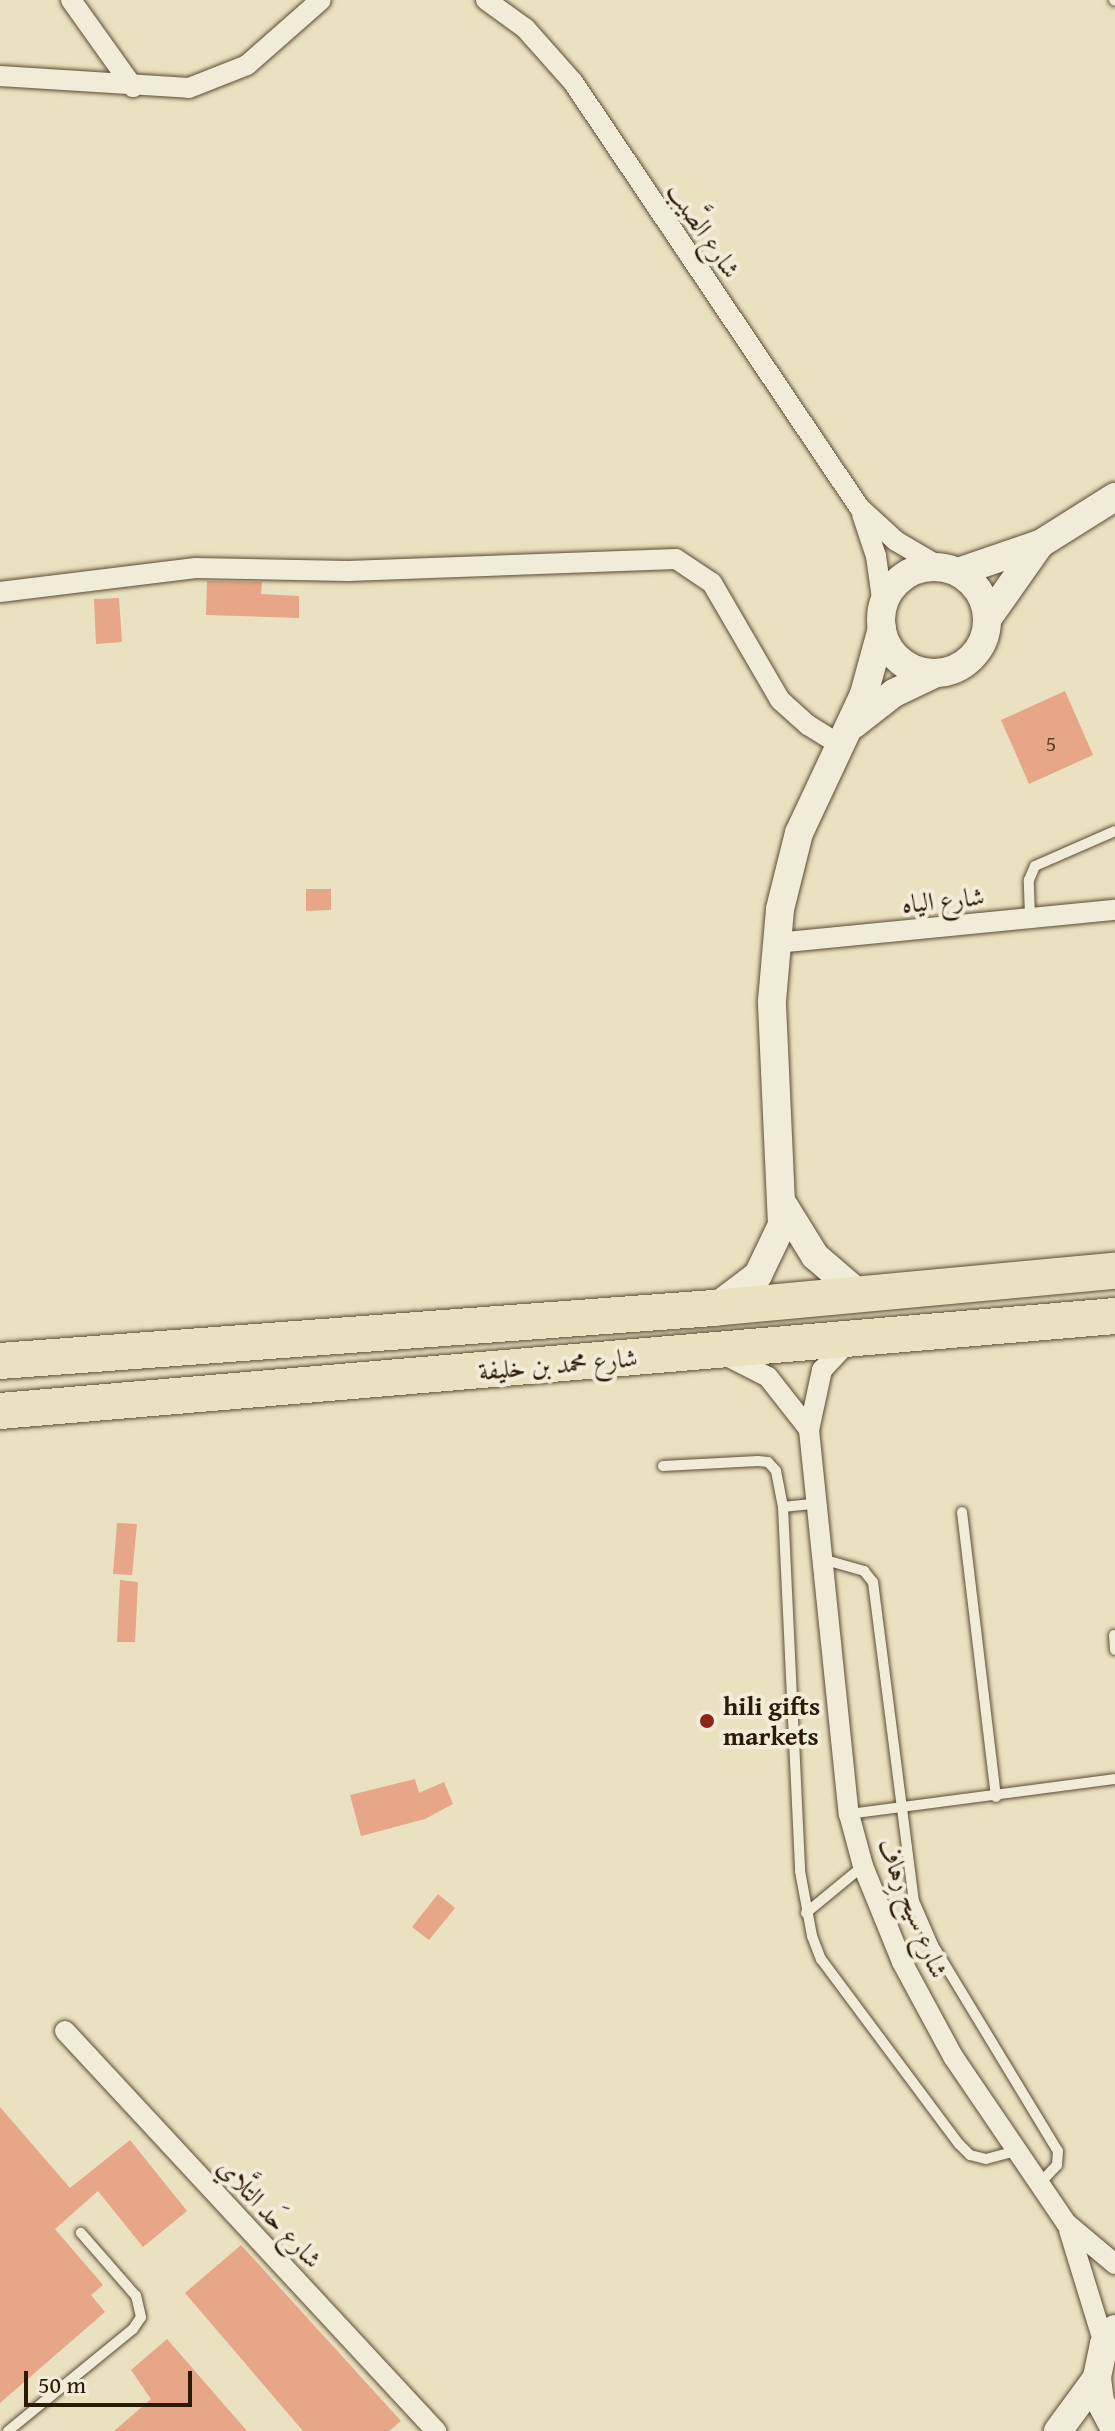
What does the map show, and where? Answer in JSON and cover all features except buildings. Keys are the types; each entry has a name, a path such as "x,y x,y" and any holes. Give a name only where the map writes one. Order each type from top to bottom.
{"highway":[{"name":"شارع محمد بن خليفة","path":"0,1361 713,1308 1115,1271"},
{"name":"شارع محمد بن خليفة","path":"0,1411 1115,1316"}],"street":[{"path":"71,0 133,87"},
{"path":"0,76 133,87 189,88 220,79 247,65 321,0"},
{"name":"شارع الصَّيب","path":"486,0 525,28 573,82 859,507 896,541 949,570"},
{"path":"713,1308 758,1275 777,1243 784,1206 772,1001 776,943 799,833 872,672 889,592 911,572 949,570 1040,544 1115,497"},
{"name":"شارع الصَّيب","path":"859,507 876,556 882,617"},
{"path":"841,739 876,705 934,674 973,658 988,618 1040,544"},
{"path":"0,592 196,568 348,571 676,559 712,583 780,700 841,739"},
{"path":"949,570 984,600 988,618"},
{"path":"882,617 899,661 934,674"},
{"name":"شارع الياه","path":"776,943 1115,910"},
{"path":"784,1206 815,1256 859,1294"},
{"name":"شارع سيح رِهاف","path":"850,1339 822,1370 809,1430 814,1504 849,1814 863,1866 902,1962 954,2058 1066,2223 1110,2337"},
{"path":"707,1351 750,1365 768,1377 809,1430"},
{"name":"شارع حَد التلَّاي","path":"65,2031 436,2431"},
{"name":"شارع سيح رِهاف","path":"1066,2223 1115,2264"},
{"path":"1058,2431 1097,2378 1110,2337"},
{"path":"1097,2378 1100,2401 1115,2429"}],"lane":[{"path":"1030,917 1029,880 1035,866 1115,831"},
{"path":"663,1466 768,1462 776,1471 783,1507 806,1913 821,1959 970,2155 986,2159 1016,2151"},
{"path":"783,1507 814,1504"},
{"path":"962,1512 996,1797"},
{"path":"822,1559 864,1571 876,1590 908,1875 922,1921 1058,2151 1057,2165 1039,2184"},
{"path":"1114,1635 1115,1650"},
{"path":"849,1814 1115,1779"},
{"path":"806,1913 863,1866"},
{"path":"8,2431 133,2329 141,2317 136,2296 81,2233"}],"place":[{"name":"hili gifts markets","path":"707,1721"}]}
